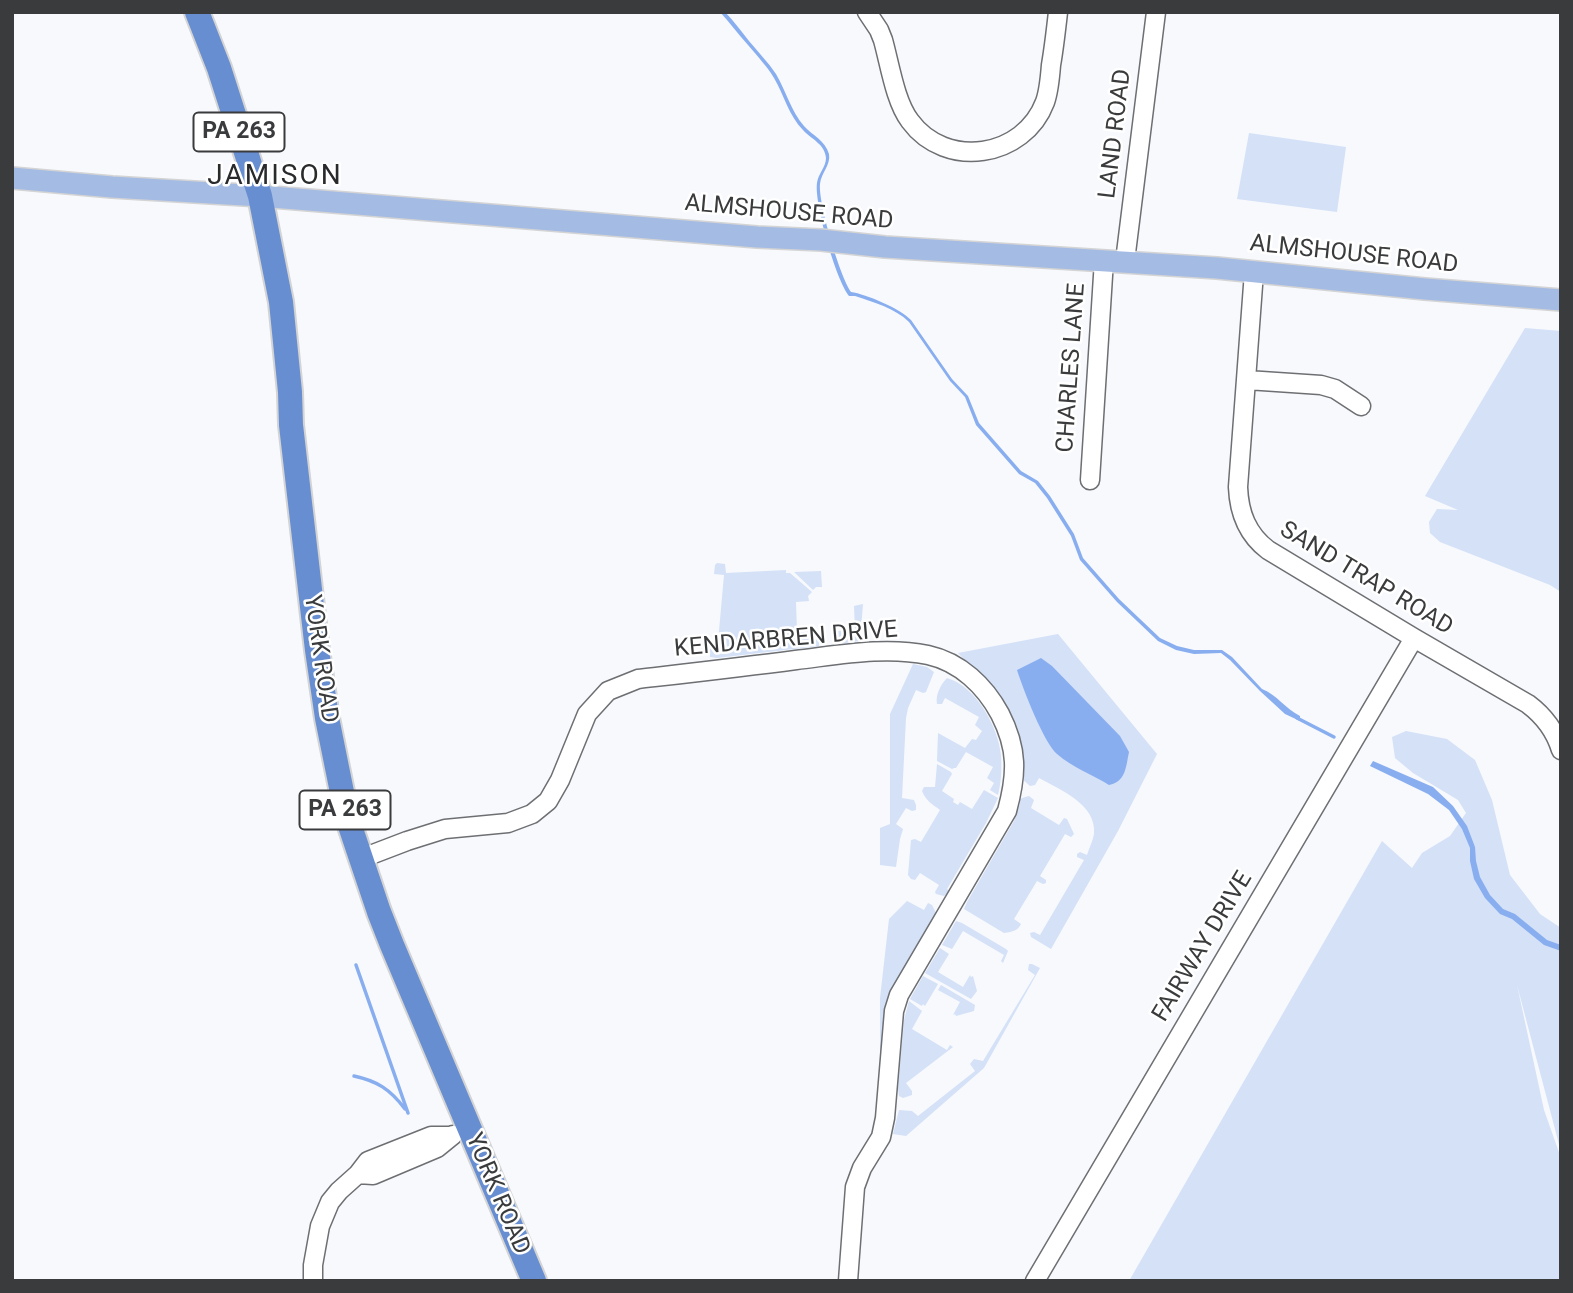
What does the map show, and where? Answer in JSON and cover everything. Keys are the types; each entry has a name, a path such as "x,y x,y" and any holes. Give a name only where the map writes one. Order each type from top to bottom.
{"highway":[{"name":"YORK ROAD","path":"197,12 219,68 260,195 281,302 294,456 327,718 347,817 460,1132 534,1281"}],"main road":[{"name":"ALMSHOUSE ROAD","path":"12,178 112,187 260,195 757,237 1254,272 1561,300"}],"street":[{"path":"867,12 883,40 901,104 911,123 930,141 953,151 967,153 994,149 1010,143 1022,135 1038,116 1049,87 1058,12"},
{"name":"LAND ROAD","path":"1114,261 1156,12"},
{"name":"CHARLES LANE","path":"1090,480 1114,261"},
{"name":"SAND TRAP ROAD","path":"1254,272 1238,487 1241,512 1249,529 1268,550 1521,700 1551,726 1561,750"},
{"path":"1247,380 1321,385 1335,389 1361,406"},
{"name":"FAIRWAY DRIVE","path":"1035,1281 1414,638"},
{"name":"KENDARBREN DRIVE","path":"360,859 445,829 508,823 532,814 548,801 560,780 587,715 608,691 638,679 847,654 903,651 930,656 963,670 982,688 1004,722 1014,748 1013,790 1007,811 899,995 894,1012 881,1137 862,1168 855,1187 848,1281"},
{"path":"313,1281 316,1247 323,1216 339,1191 358,1174 373,1175 437,1148 460,1132"}],"shaded area":[{"path":"1249,133 1346,147 1337,212 1237,199"},
{"path":"1525,328 1561,331 1561,592 1550,585 1440,542 1430,533 1429,522 1437,509 1458,510 1425,496"},
{"path":"717,563 725,564 726,573 786,570 786,573 790,573 812,592 808,596 809,601 796,602 797,632 815,631 819,646 710,657 710,642 718,642 724,575 714,574"},
{"path":"821,571 822,587 813,590 794,572"},
{"path":"863,604 860,641 838,644 838,631 855,630 854,606"},
{"path":"1058,634 1157,754 1118,831 1051,949 1031,937 1030,933 1040,935 1084,860 1077,857 1077,854 1080,852 1087,855 1094,834 1093,823 1090,814 1076,799 1039,778 1035,785 1030,786 1021,778 1010,716 999,696 958,653"},
{"path":"913,664 927,667 934,672 926,692 916,690 906,718 902,798 914,800 916,810 906,808 896,824 903,829 896,867 880,865 880,828 890,824 890,714"},
{"path":"947,678 958,682 967,690 991,721 1001,756 998,795 990,790 994,783 987,778 993,767 966,752 956,768 952,769 937,761 938,733 965,748 972,739 976,740 982,731 975,725 979,717 945,698 942,704 937,704 939,690"},
{"path":"1406,731 1447,739 1475,760 1492,800 1510,875 1540,914 1561,928 1561,1152 1517,985 1544,1110 1561,1158 1561,1281 1129,1281 1382,841 1412,868 1422,853 1450,836 1466,813 1458,800 1413,773 1395,758 1392,737"},
{"path":"937,764 951,772 942,791 958,805 960,802 972,809 984,790 998,798 947,889 950,891 944,896 935,892 939,885 920,873 915,880 908,875 911,840 921,842 940,810 927,800 922,791 924,787 935,787"},
{"path":"1029,796 1034,800 1031,808 1059,825 1064,818 1067,819 1074,834 1071,837 1065,834 1040,876 1046,883 1037,881 1014,919 1020,926 1014,931 1004,933 964,909 1014,821 1020,803 1017,801"},
{"path":"907,901 924,910 928,903 936,913 887,1006 880,1059 880,998 889,919"},
{"path":"956,921 1006,949 1008,951 1003,963 1001,961 1004,955 963,931 952,949 942,945"},
{"path":"940,948 949,954 938,972 963,987 970,975 973,976 977,991 971,999 925,973"},
{"path":"1029,964 1040,968 984,1068 906,1136 893,1134 899,1110 912,1111 918,1116 975,1071 970,1064 974,1059 983,1061 1035,975 1028,970"},
{"path":"923,976 938,984 925,1006 910,999"},
{"path":"941,985 975,1005 974,1011 953,1015 960,1002 938,990"},
{"path":"909,1001 922,1011 912,1029 947,1050 950,1045 953,1047 906,1083 912,1095 903,1098 899,1096 898,1089 904,1020"}],"water":[{"path":"720,12 728,15 770,65 799,120 827,149 829,162 820,184 822,207 836,256 851,292 883,303 911,320 952,379 968,396 979,423 1021,471 1038,481 1050,496 1074,534 1083,558 1119,599 1160,638 1194,650 1222,650 1262,689 1300,716 1300,721 1285,714 1221,653 1194,654 1176,650 1158,641 1117,602 1080,560 1071,536 1047,498 1035,483 1019,474 976,425 965,397 950,381 909,322 884,306 849,296 832,258 819,207 817,183 826,161 825,153 794,118 768,69"},
{"path":"1041,658 1120,736 1129,752 1124,773 1119,781 1109,785 1069,763 1057,754 1046,739 1017,670"},
{"path":"1373,761 1433,787 1453,806 1467,826 1475,847 1480,877 1490,895 1503,909 1515,914 1547,940 1561,945 1561,951 1544,945 1512,919 1500,914 1485,898 1474,879 1470,848 1462,829 1449,810 1428,794 1370,766"}],"waterway":[{"path":"1297,718 1334,737"},
{"path":"356,965 408,1113"},
{"path":"354,1076 370,1080 382,1087 405,1109"}],"district":[{"name":"JAMISON","path":"275,177"}]}
